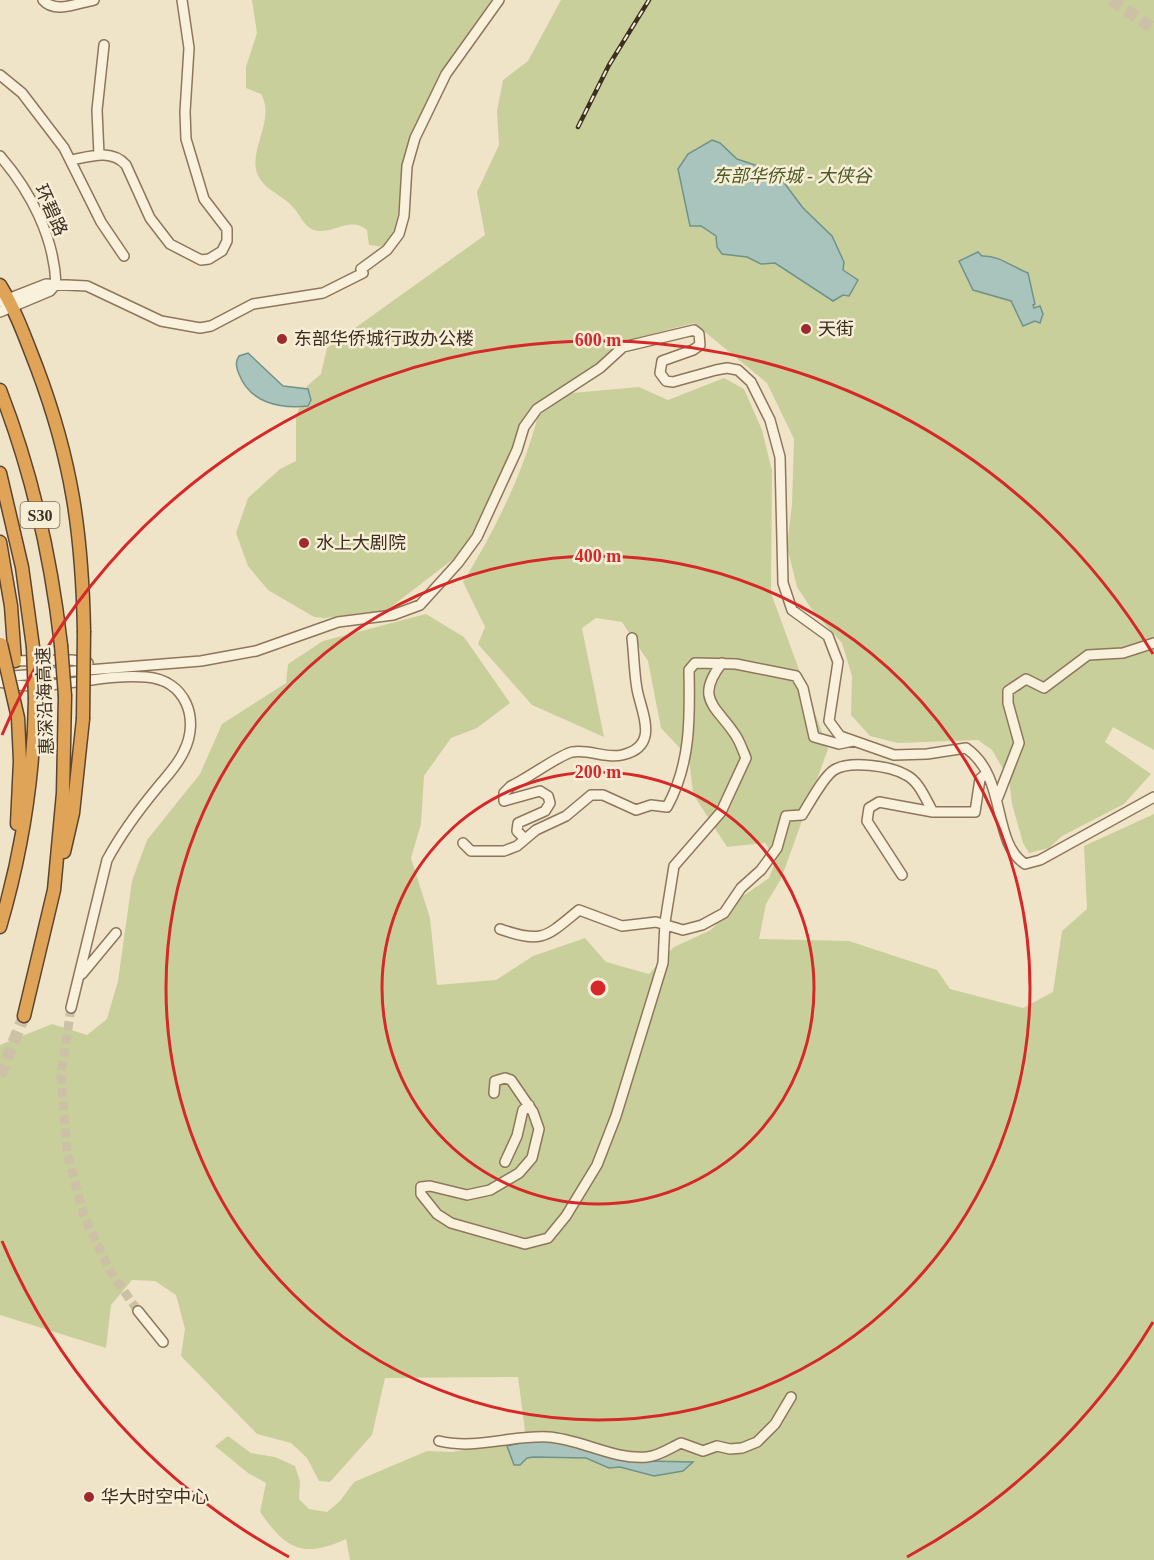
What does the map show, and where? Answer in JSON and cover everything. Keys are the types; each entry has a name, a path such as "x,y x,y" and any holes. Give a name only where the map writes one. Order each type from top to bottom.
{"highway":[{"path":"0,285 52,409 70,476 80,538 84,631 83,719 73,813 54,890"},
{"name":"惠深沿海高速","path":"0,390 39,510 50,562 65,696 63,793 54,890 24,1016"},
{"name":"惠深沿海高速","path":"0,473 22,567 33,646 35,699 30,789 12,885 0,927"},
{"path":"0,542 11,606 15,661"},
{"path":"1,641 18,718 20,776 12,885"}],"street":[{"path":"43,0 52,7 59,7 88,0"},
{"path":"72,160 112,155 126,165 150,218 170,244 201,260 209,259 222,251 227,241 227,229 204,199 186,140 184,112 189,48 183,0"},
{"path":"0,312 6,302 50,291 56,284 93,288 161,321 200,328 211,326 253,304 301,298 329,291 363,273 361,268 387,250 399,234 404,216 405,179 410,153 437,90 454,61 499,0"},
{"path":"99,155 97,110 104,45"},
{"path":"0,75 22,93 72,160 101,222 124,256"},
{"name":"环碧路","path":"0,156 21,183 40,218 52,253 56,284"},
{"path":"0,677 201,661 233,656 280,643 322,626 393,615 420,605 477,537 517,450 524,427 537,410 600,368 623,347 694,330 699,334 699,345 693,350 662,361 660,373 666,381 673,382 728,368 738,370 751,382 770,420 780,457 783,582 792,610 828,636 838,662 829,721 840,736 894,754 966,748 974,753 987,773 998,797 1004,834 1015,858 1025,864 1070,844 1154,796"},
{"path":"525,839 517,831 518,823 544,811 550,803 548,796 540,791 504,801 504,794 511,786 570,753 594,751 606,756 623,755 638,746 644,737 647,721 637,690 632,638"},
{"path":"998,797 1019,743 1008,703 1008,691 1026,679 1044,688 1088,655 1123,653 1154,643"},
{"path":"0,662 72,660 105,667"},
{"path":"463,843 471,851 504,851 517,846 536,830 566,816 591,795 603,795 636,810 651,805 668,807 679,781 689,740 688,670 695,663 722,663 796,676 803,688 814,737 839,744 854,741"},
{"path":"494,1093 495,1081 505,1078 511,1080 529,1105 539,1129 532,1158 519,1173 490,1190 467,1195 430,1186 421,1187 421,1194 437,1214 451,1223 525,1244 548,1238 566,1216 597,1165 616,1116 663,963 665,925 674,866 721,812 746,758 736,736 715,713 710,697 711,677 722,663"},
{"path":"0,682 22,687 146,677 175,687 186,699 192,717 184,752 131,820 107,860 71,1008"},
{"path":"500,929 523,937 552,933 579,910 622,926 656,922 683,930 702,925 724,913 741,888 761,870 777,848 786,816 802,815 832,771 848,764 876,767 906,775 918,786 933,812"},
{"path":"902,875 867,821 869,808 879,802 933,812 975,812 980,779 987,773"},
{"path":"79,978 116,933"},
{"path":"505,1162 517,1136 522,1110 529,1105"},
{"path":"138,1311 163,1342"},
{"path":"439,1441 469,1444 523,1437 550,1437 630,1456 647,1457 681,1443 703,1451 717,1446 736,1448 757,1442 766,1436 791,1397"}],"green space":[{"path":"252,0 496,0 448,70 416,125 404,158 399,209 386,247 369,245 367,230 361,226 348,225 321,231 310,228 289,203 263,183 257,173 255,162 263,128 265,105 261,94 246,88 246,67 257,33"},
{"name":"东部华侨城 - 大侠谷","path":"561,0 1154,0 1154,750 1113,727 1105,742 1151,774 1124,804 1062,836 1049,848 1029,853 1023,843 1012,804 1009,779 992,750 978,740 898,743 870,736 851,715 852,676 842,643 813,611 797,587 787,547 792,504 794,439 767,383 694,323 624,341 611,355 526,415 483,518 456,557 387,610 325,618 314,617 268,590 248,566 236,533 248,498 280,469 296,461 296,417 307,386 321,374 327,348 485,235 477,192 499,145 497,111 503,80 528,61"},
{"path":"724,378 744,389 762,430 772,471 771,593 828,749 781,879 766,904 759,939 849,941 937,970 950,989 1023,1008 1053,992 1062,931 1087,909 1084,846 1154,814 1154,1560 350,1560 346,1539 331,1545 306,1549 296,1547 278,1535 260,1512 266,1483 248,1473 215,1446 228,1436 251,1453 275,1457 295,1466 300,1481 299,1499 309,1509 327,1512 340,1501 354,1482 427,1451 452,1452 526,1439 518,1377 385,1378 372,1435 330,1482 319,1481 307,1458 291,1443 257,1434 181,1356 185,1329 176,1295 155,1281 132,1280 111,1305 106,1348 0,1315 0,1045 52,1024 87,1035 107,1019 118,981 132,881 147,840 200,774 222,724 286,683 288,664 323,641 426,614 464,637 510,703 477,728 451,738 424,776 421,824 411,858 430,918 437,985 496,980 533,956 585,938 606,962 649,974 674,947 711,930 740,898 769,878 776,860 765,843 727,847 693,794 689,758 661,728 648,661 622,622 596,618 582,628 604,737 532,705 478,644 485,627 463,582 486,543 516,481 538,416 572,393 639,387 668,400"}],"water":[{"path":"712,140 720,143 737,159 776,172 803,208 832,236 844,262 843,270 858,280 849,296 843,295 833,301 775,263 761,264 747,257 722,254 717,247 716,236 701,226 690,226 678,169 688,154"},
{"path":"978,252 982,256 1000,259 1028,273 1034,308 1040,306 1043,314 1040,323 1035,321 1023,326 1011,301 973,290 959,261"},
{"path":"248,353 283,386 308,389 311,400 308,406 277,405 258,398 250,392 236,365 239,356"},
{"path":"542,1438 646,1461 693,1462 683,1471 654,1476 620,1467 609,1468 586,1458 533,1457 527,1458 520,1465 514,1465 507,1446"}],"tunnel":[{"path":"1111,0 1154,29"},
{"path":"71,1008 61,1075 67,1153 84,1216 110,1271 138,1311"},
{"path":"0,1076 24,1016"}],"railway":[{"path":"578,127 609,65 649,0"}],"place":[{"name":"天街","path":"806,329"},
{"name":"东部华侨城行政办公楼","path":"282,339"},
{"name":"水上大剧院","path":"304,543"},
{"name":"华大时空中心","path":"89,1497"}]}
